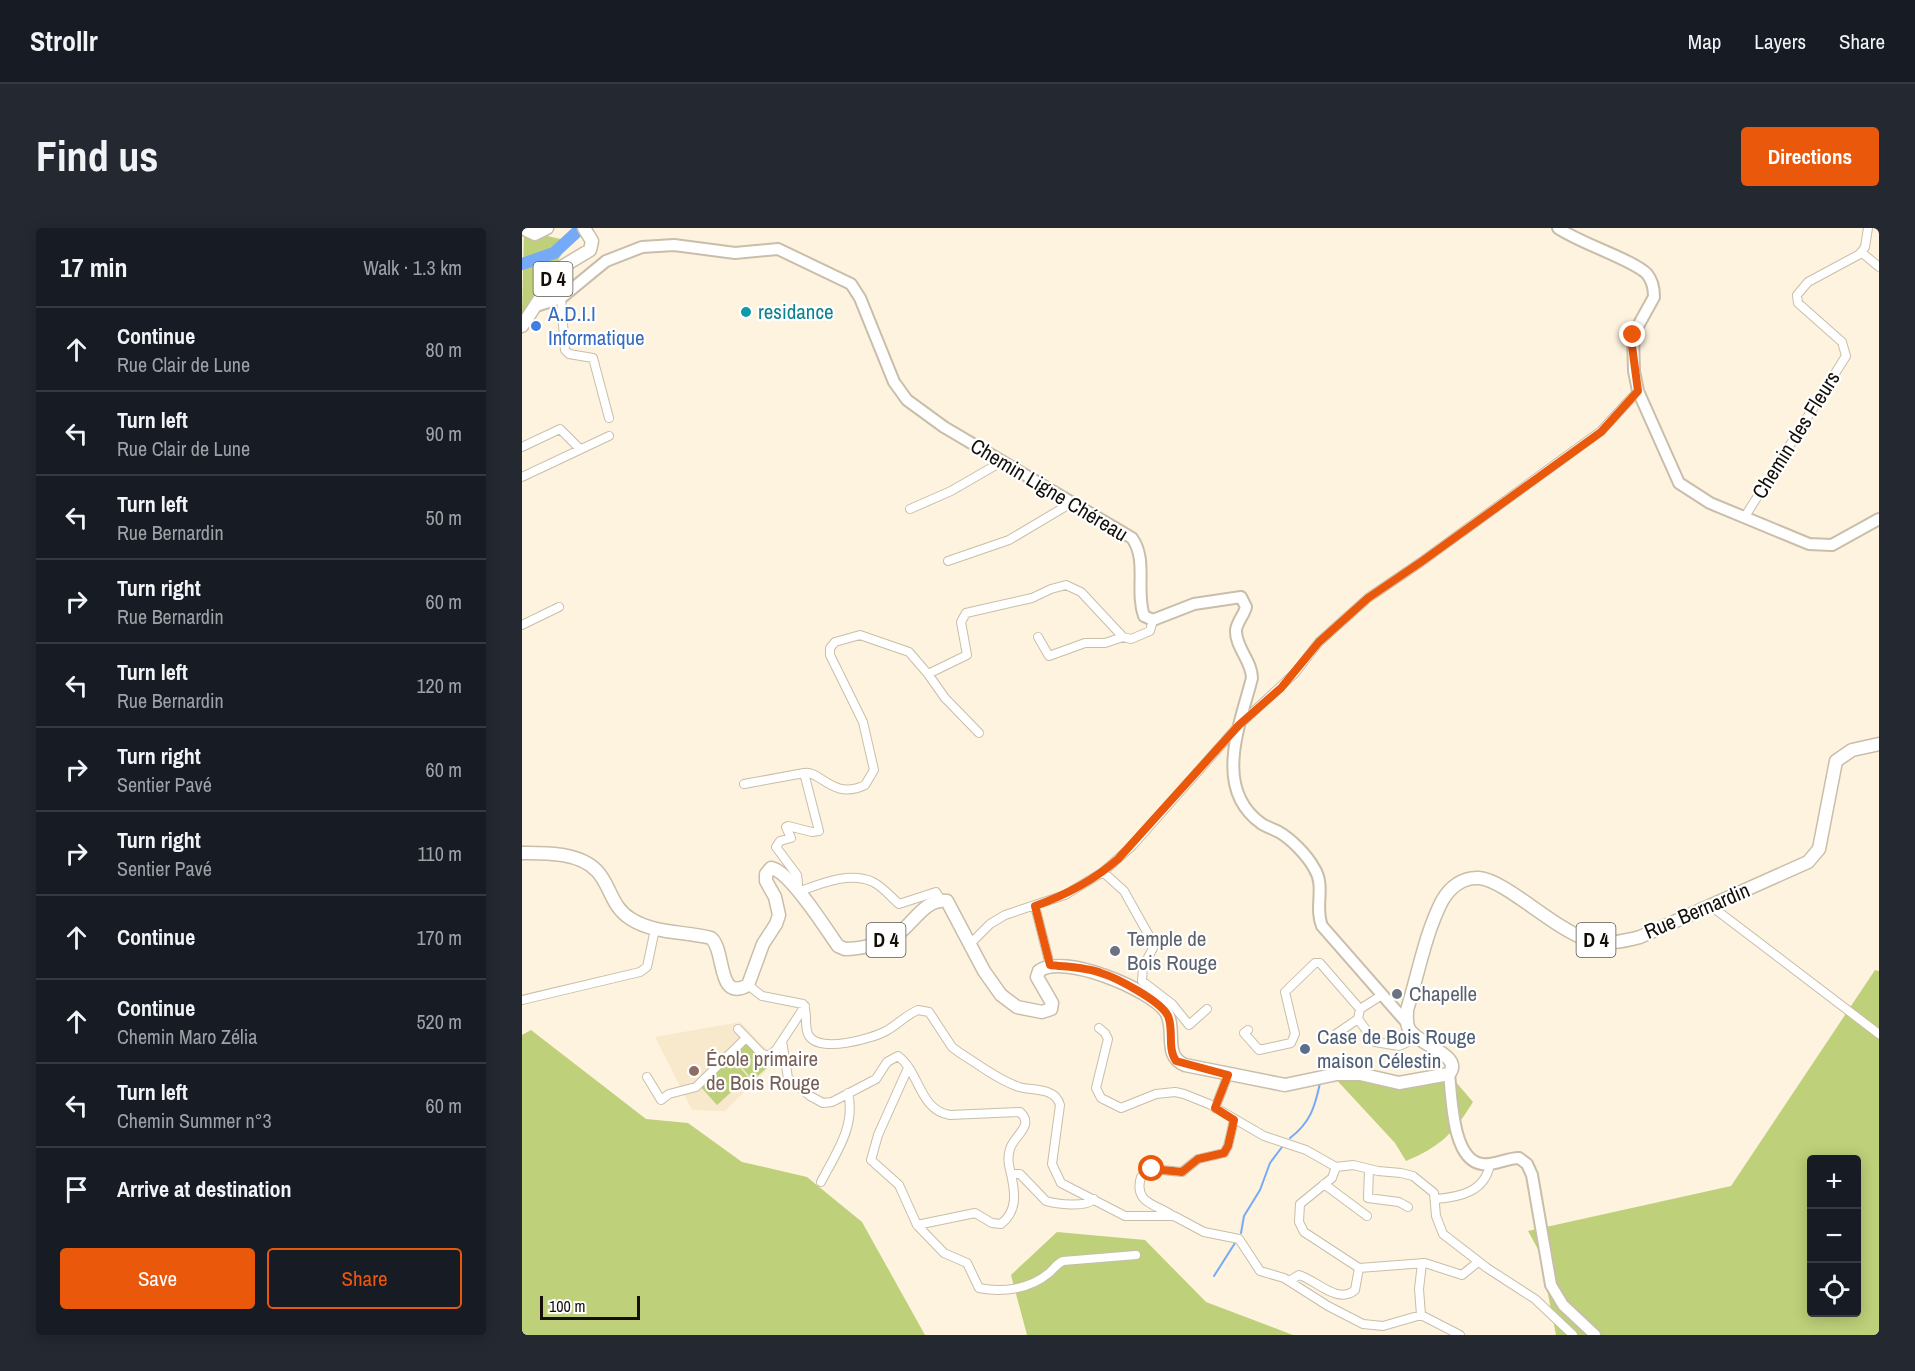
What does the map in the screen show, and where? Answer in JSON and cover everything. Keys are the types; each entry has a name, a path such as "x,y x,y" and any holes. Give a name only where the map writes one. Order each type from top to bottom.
{"main road":[{"name":"D 4","path":"522,228 535,234 547,228"},
{"name":"D 4","path":"522,326 560,268 590,250 592,241 584,228"},
{"name":"Rue Bernardin","path":"1407,1023 1407,1010 1436,916 1448,893 1466,879 1480,878 1493,882 1560,927 1587,939 1615,944 1640,937 1803,865 1813,857 1819,849 1834,765 1844,754 1879,744"},
{"path":"522,853 553,854 590,866 598,872 620,911 636,922 655,929 711,938 719,950 722,975 726,982 739,989 748,985"},
{"name":"D 4","path":"748,985 763,944 779,915 766,874 771,868 776,869 796,889 838,946 845,949 893,937 928,906 941,900"},
{"path":"941,900 951,906 970,945 1000,995 1017,1007 1042,1012 1051,1009 1052,1004 1037,977 1039,971 1050,965 1101,972 1158,1003 1166,1012 1171,1023 1172,1052 1176,1061 1228,1075 1285,1085 1337,1074 1360,1074 1399,1083 1449,1074 1453,1069 1453,1062 1448,1056 1417,1038 1407,1023"}],"street":[{"path":"1558,228 1589,246 1638,267 1649,276 1654,297 1632,340 1638,391 1679,483 1710,503 1802,542 1825,546 1838,542 1879,519"},
{"path":"1868,228 1865,247 1861,252 1879,267"},
{"name":"Chemin Ligne Chéreau","path":"536,306 561,298 606,261 642,247 674,245 735,253 778,249 851,284 860,298 894,382 907,400 944,427 1132,538 1137,544 1140,559 1138,584 1140,606 1144,616 1153,620"},
{"name":"Chemin des Fleurs","path":"1744,518 1846,356 1842,342 1798,303 1797,295 1808,282 1861,252"},
{"path":"561,298 565,350 568,354 593,358 609,418"},
{"path":"970,945 984,928 998,919 1065,895 1103,872 1127,851 1239,725 1281,688 1319,642 1368,598 1601,432 1638,391"},
{"path":"522,447 560,429 580,449"},
{"path":"522,477 609,436"},
{"path":"910,509 951,491 1003,461"},
{"path":"948,561 1009,540 1073,502"},
{"path":"928,674 967,655 961,622 966,613 1032,598 1059,586 1072,586 1081,592 1123,637"},
{"path":"1038,637 1049,656 1084,643 1105,643 1123,637 1131,639 1150,631 1153,620 1179,608 1207,601 1241,597 1245,601 1246,607 1238,623 1236,635 1251,668 1252,678 1232,755 1235,782 1242,802 1258,821 1284,836 1313,866 1320,884 1319,915 1322,926 1407,1023"},
{"path":"522,625 559,607"},
{"path":"744,784 804,773 814,775 829,786 848,789 865,785 874,770 863,722 830,655 830,648 835,642 860,635 909,652 945,698 979,733"},
{"path":"796,889 797,875 776,847 780,842 789,840 786,827 788,826 812,832 819,831 820,827 810,802 804,773"},
{"path":"1103,872 1124,891 1152,941 1153,948 1143,967 1142,981 1172,1004 1189,1025 1207,1009"},
{"path":"796,889 824,882 862,879 879,886 899,904 936,892 941,900"},
{"path":"1035,906 1050,965"},
{"path":"1711,906 1879,1034"},
{"path":"522,1000 640,972 647,966 655,929"},
{"path":"1248,1030 1244,1033 1259,1050 1291,1043 1295,1034 1286,992 1315,963 1320,963 1360,1009"},
{"path":"748,985 762,996 779,997 805,1006"},
{"path":"1336,1034 1358,1019 1360,1009 1382,995"},
{"path":"738,1029 761,1053 768,1056 776,1050 805,1006"},
{"path":"805,1006 808,1033 812,1039 828,1044 849,1042 880,1034 918,1010 929,1012 952,1047 960,1053 1015,1086 1052,1094 1060,1105 1053,1157 1053,1171 1060,1183 1125,1216 1174,1216"},
{"path":"1358,1019 1376,1042 1399,1046 1417,1038"},
{"path":"1099,1028 1108,1039 1096,1088 1101,1098 1117,1108 1128,1108 1147,1097 1175,1092 1215,1108 1270,1138 1306,1150 1336,1167 1353,1165 1413,1176 1434,1193 1440,1231 1478,1262 1535,1299 1573,1335"},
{"path":"647,1077 661,1100 669,1094 696,1087 746,1038"},
{"path":"782,1041 787,1073 798,1087 823,1103 832,1102 876,1079 894,1057 902,1059 931,1105 946,1114 1005,1110 1020,1112 1023,1115 1026,1125 1009,1152 1015,1197 1005,1221 996,1224 975,1213 917,1225"},
{"path":"908,1068 878,1135 871,1160 899,1185 917,1225 950,1258 967,1263 976,1285 984,1289 1015,1290 1046,1275 1056,1264 1063,1261 1136,1254"},
{"path":"1449,1074 1456,1129 1463,1151 1470,1159 1480,1164 1490,1164 1507,1158 1519,1158 1527,1164 1532,1175 1551,1285 1563,1305 1594,1335"},
{"path":"1215,1108 1228,1075"},
{"path":"821,1182 848,1130 852,1110 848,1093"},
{"path":"1234,1120 1224,1153 1198,1159 1182,1172 1152,1169 1141,1177 1142,1199 1146,1204 1204,1232 1239,1239 1260,1270 1289,1281 1328,1306 1370,1325 1383,1326 1421,1315 1460,1335"},
{"path":"1436,1199 1463,1196 1474,1190 1489,1171 1490,1164"},
{"path":"1336,1167 1332,1178 1300,1204 1299,1222 1304,1232 1359,1268 1371,1265 1422,1263 1432,1264 1462,1275 1478,1262"},
{"path":"1369,1169 1368,1198 1399,1202 1408,1207"},
{"path":"1011,1174 1020,1174 1046,1201 1051,1203 1087,1203 1094,1199"},
{"path":"1324,1184 1367,1216"},
{"path":"1421,1315 1419,1289 1422,1263"},
{"path":"1289,1281 1295,1276 1302,1275 1339,1295 1347,1295 1357,1285 1359,1268"}],"shaded area":[{"name":"École primaire de Bois Rouge","path":"740,1022 777,1060 725,1111 692,1110 655,1037"}],"green space":[{"path":"524,231 570,241 541,289 522,313"},
{"path":"1875,970 1879,971 1879,1335 1556,1335 1540,1253 1528,1231 1731,1186"},
{"path":"531,1030 646,1119 688,1123 742,1162 807,1177 862,1222 925,1335 522,1335 522,1035"},
{"path":"747,1043 769,1066 753,1080 732,1057"},
{"path":"731,1057 748,1077 717,1105 700,1086"},
{"path":"1449,1074 1473,1102 1445,1138 1406,1161 1395,1143 1332,1075 1399,1083"},
{"path":"1057,1232 1145,1240 1206,1302 1293,1335 1027,1335 1011,1275"}],"waterway":[{"path":"522,264 554,253 581,228"},
{"path":"1290,1138 1311,1114 1320,1083"},
{"path":"1241,1233 1244,1216 1260,1190 1270,1163 1282,1147"},
{"path":"1214,1276 1235,1243"}],"place":[{"name":"residance","path":"746,312"},
{"name":"A.D.I.I Informatique","path":"536,326"},
{"name":"Temple de Bois Rouge","path":"1115,951"},
{"name":"Chapelle","path":"1397,994"},
{"name":"Case de Bois Rouge maison Célestin","path":"1305,1049"},
{"name":"École primaire de Bois Rouge","path":"694,1071"}],"route":[{"path":"1152,1169 1182,1172 1198,1159 1224,1153 1234,1120 1215,1108 1228,1075 1176,1061 1172,1052 1171,1023 1166,1012 1158,1003 1101,972 1050,965 1035,906 1065,895 1103,872 1118,859 1239,725 1281,688 1319,642 1368,598 1601,432 1638,391 1634,371 1633,335"}]}
